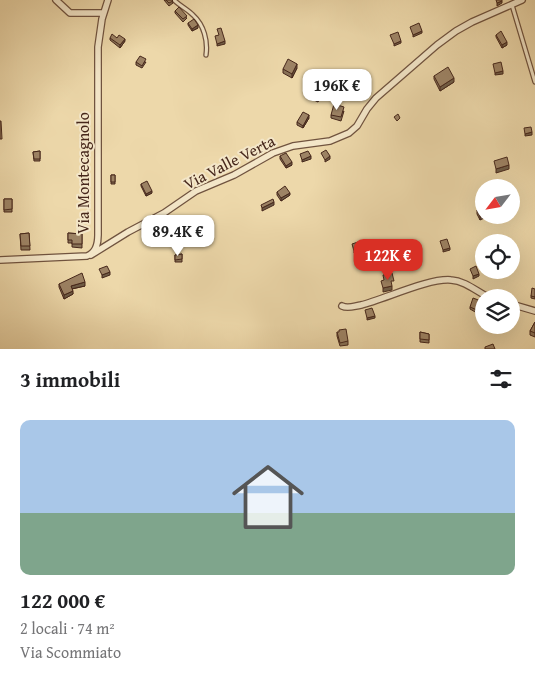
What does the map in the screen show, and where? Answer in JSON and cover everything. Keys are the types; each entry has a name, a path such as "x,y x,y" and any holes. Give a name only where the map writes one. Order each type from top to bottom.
{"street":[{"path":"56,0 70,13 103,14"},
{"name":"Via Montecagnolo","path":"0,260 91,255 96,248 98,235 98,52 103,14 108,0"},
{"name":"Via Valle Verta","path":"91,255 131,230 164,213 196,191 274,153 290,147 330,141 349,133 355,128 369,106 381,93 437,45 467,25 522,0"},
{"path":"342,306 351,307 374,302 423,285 449,280 466,284 475,289"},
{"path":"520,307 535,312"}],"lane":[{"path":"174,0 199,22 206,40 206,55"},
{"path":"512,5 535,82"}],"building":[{"path":"179,7 187,16 183,19 175,11"},
{"path":"194,19 198,25 192,29 188,23"},
{"path":"419,23 422,31 413,35 410,27"},
{"path":"221,28 225,41 217,44 215,36 219,35 217,29"},
{"path":"501,31 507,42 502,45 496,35"},
{"path":"398,32 401,41 394,44 390,35"},
{"path":"112,34 117,38 119,35 125,39 120,45 110,38"},
{"path":"140,56 146,59 142,66 136,62"},
{"path":"288,59 297,64 292,74 283,69"},
{"path":"501,62 503,71 495,73 493,64"},
{"path":"448,67 454,78 440,87 434,76"},
{"path":"318,90 322,93 318,100 314,98"},
{"path":"334,104 344,107 341,117 331,115"},
{"path":"303,112 309,115 303,126 297,122"},
{"path":"398,114 400,118 397,121 394,117"},
{"path":"1,121 2,139 0,139"},
{"path":"531,127 532,132 525,134 524,128"},
{"path":"326,150 330,156 325,160 321,153"},
{"path":"40,151 40,159 34,159 33,152"},
{"path":"308,151 311,156 302,160 300,154"},
{"path":"286,153 292,162 286,166 280,156"},
{"path":"507,157 509,165 496,169 494,161"},
{"path":"111,175 115,175 115,182 111,182"},
{"path":"147,181 152,191 146,194 141,184"},
{"path":"285,186 290,193 281,198 277,192"},
{"path":"4,199 12,199 12,209 4,210"},
{"path":"273,199 274,202 262,208 261,205"},
{"path":"172,229 180,234 173,245 169,243 171,240 167,238"},
{"path":"29,233 30,246 21,246 20,234"},
{"path":"68,233 82,234 82,244 72,244 72,240 68,240"},
{"path":"447,239 450,248 443,250 440,241"},
{"path":"358,242 360,249 354,251 352,244"},
{"path":"182,254 182,259 175,260 175,255"},
{"path":"107,266 110,272 102,275 99,269"},
{"path":"475,266 475,275 473,276 470,269"},
{"path":"82,273 85,282 71,286 73,291 64,295 59,284"},
{"path":"392,273 394,281 391,281 392,286 383,288 381,281 384,280 383,275"},
{"path":"532,288 535,289 535,297 531,296"},
{"path":"473,298 475,299 475,309 470,307"},
{"path":"372,308 375,316 367,318 365,310"},
{"path":"535,322 535,333 530,331"},
{"path":"346,329 348,341 340,343 337,332"},
{"path":"420,332 429,334 429,340 420,339"},
{"path":"493,344 495,349 485,349 485,347"}]}
